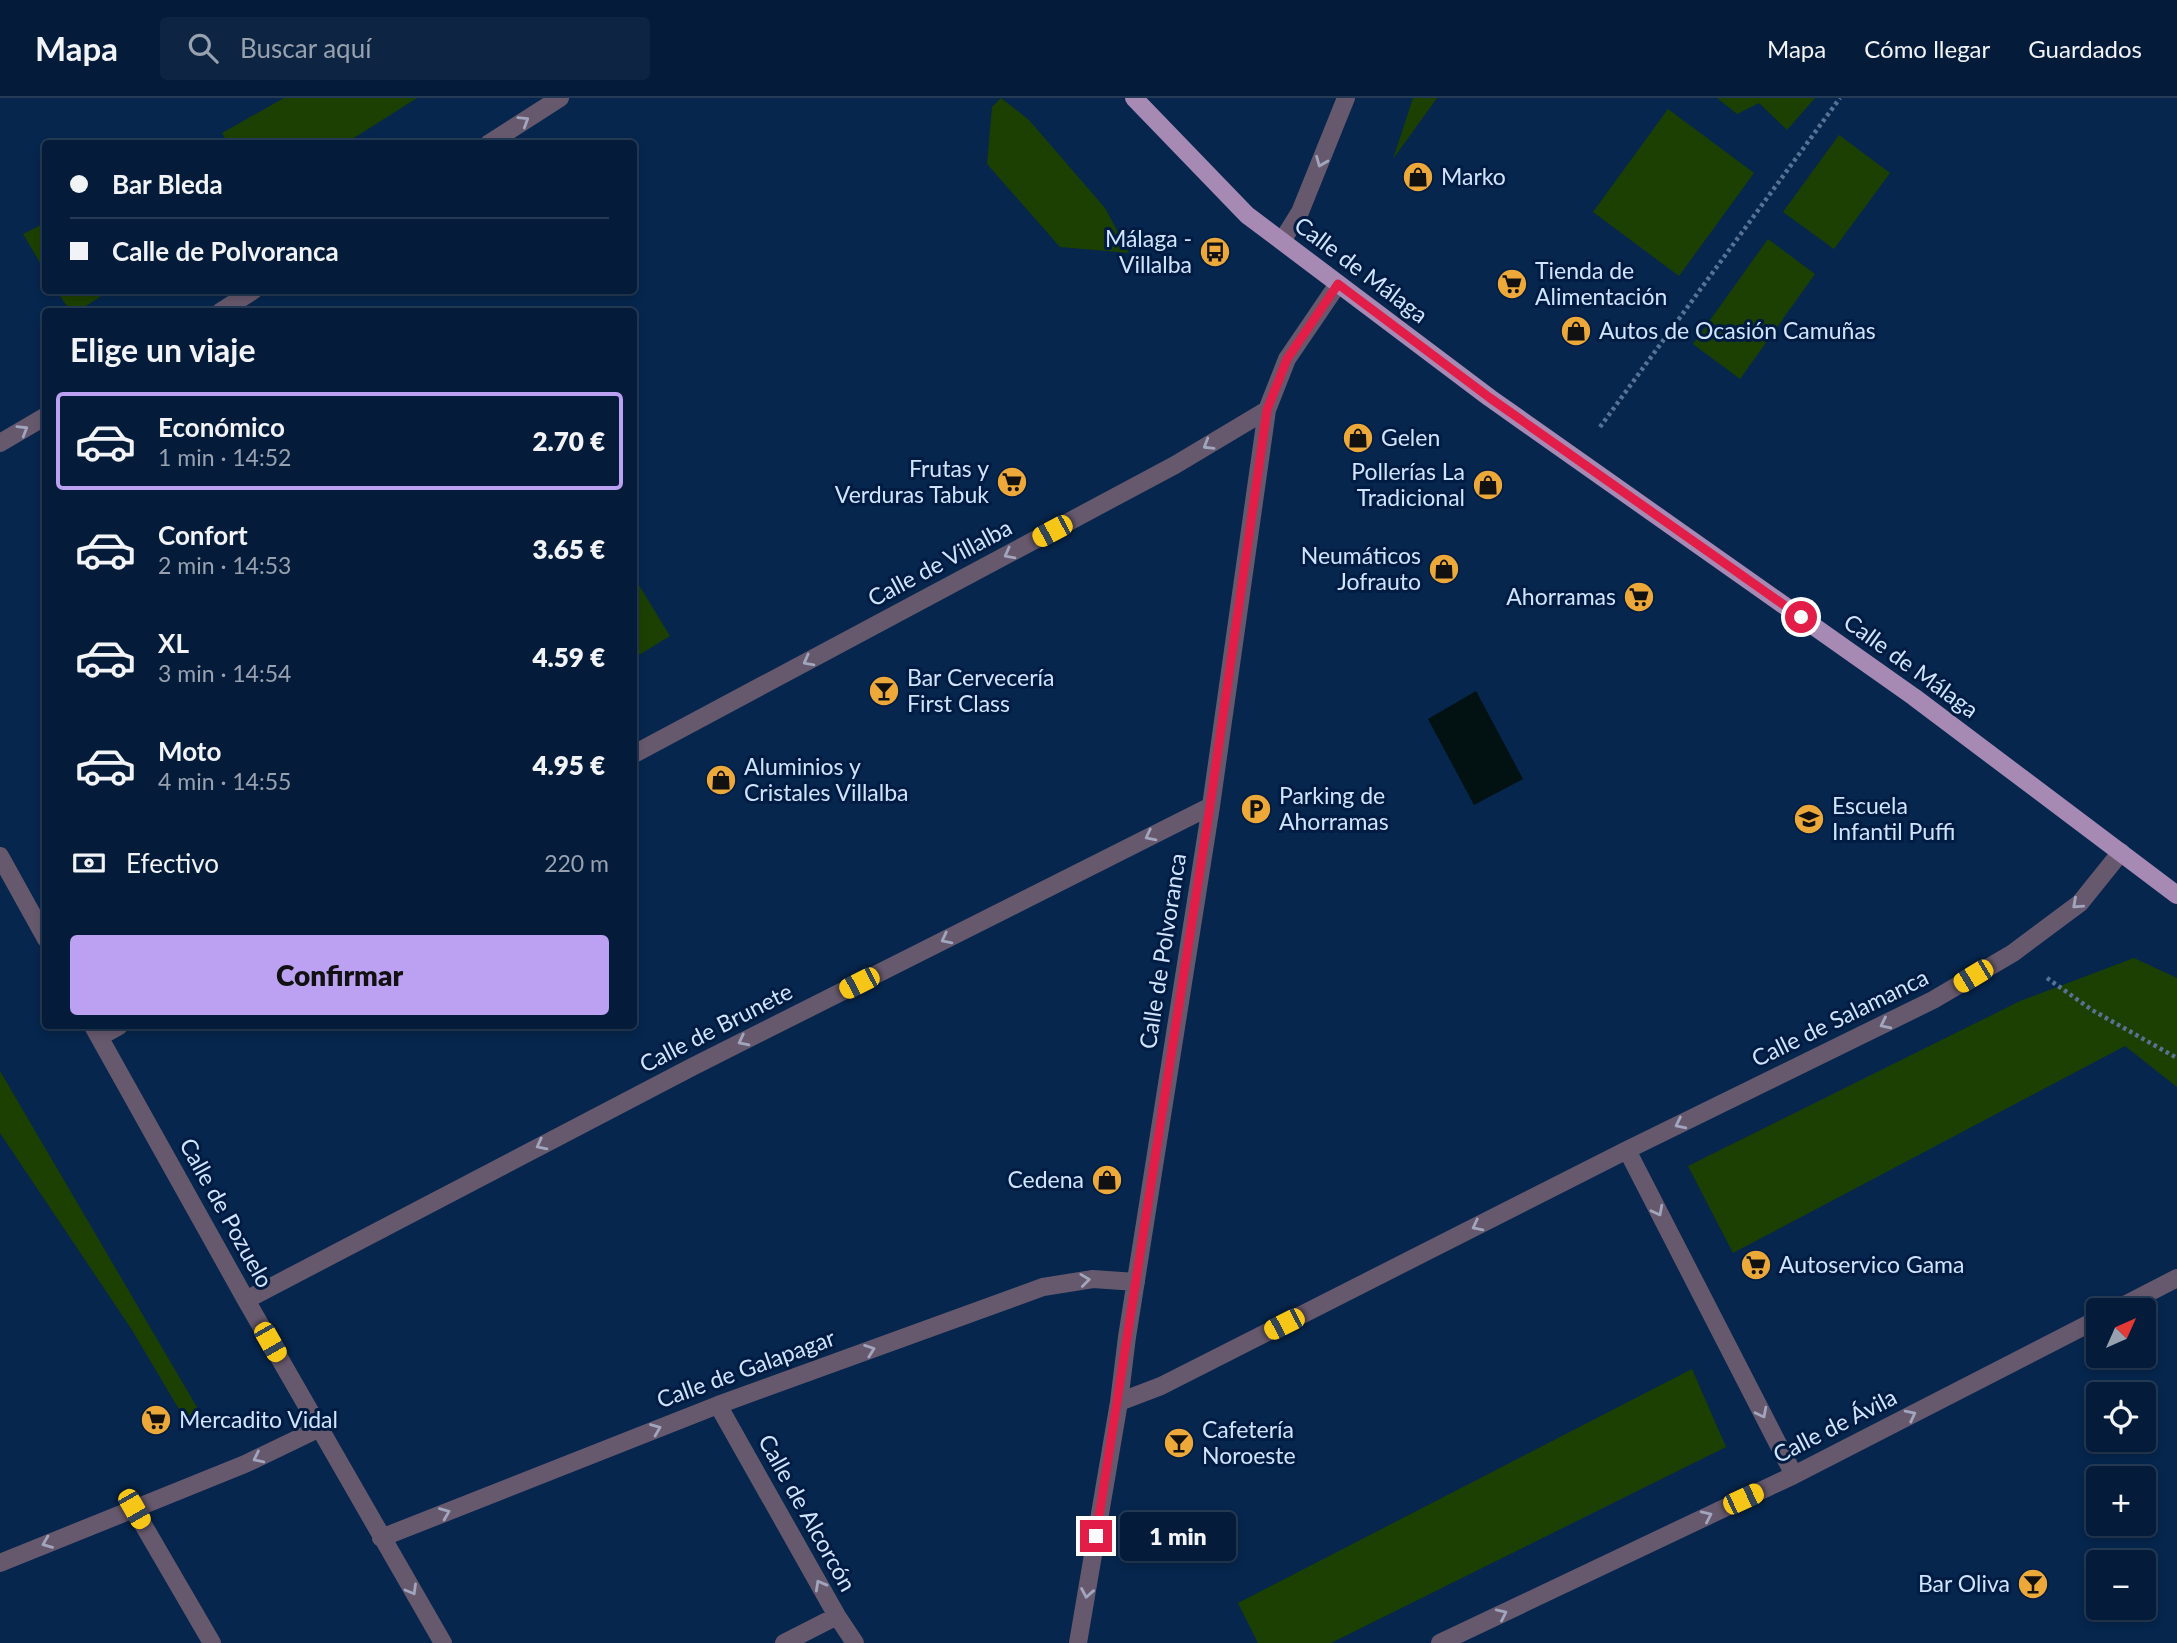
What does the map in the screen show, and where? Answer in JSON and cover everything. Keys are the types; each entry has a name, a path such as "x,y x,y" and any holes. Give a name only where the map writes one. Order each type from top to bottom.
{"main road":[{"name":"Calle de Málaga","path":"1134,98 1247,215 1282,242 1490,398 1914,697 2177,895"}],"street":[{"path":"494,140 560,98"},
{"path":"1282,242 1300,212 1346,98"},
{"name":"Calle de Polvoranca","path":"1078,1643 1119,1402 1267,410 1287,359 1338,284"},
{"path":"226,308 248,294"},
{"name":"Calle de Villalba","path":"637,752 1175,465 1267,410"},
{"path":"0,443 42,418"},
{"name":"Calle de Brunete","path":"246,1300 680,1073 1210,806"},
{"name":"Calle de Salamanca","path":"1119,1402 1161,1386 1627,1150 1933,1000 2013,953 2080,903 2122,852"},
{"path":"0,856 42,932"},
{"name":"Calle de Pozuelo","path":"96,1031 246,1300 443,1643"},
{"path":"1627,1150 1794,1475"},
{"path":"2138,1298 2177,1278"},
{"name":"Calle de Galapagar","path":"381,1538 718,1405 1043,1287 1093,1279 1136,1282"},
{"name":"Calle de Ávila","path":"1440,1643 1794,1475 2086,1325"},
{"name":"Calle de Alcorcón","path":"718,1405 837,1616 855,1643"},
{"path":"0,1563 245,1464 320,1428"},
{"path":"134,1509 212,1643"},
{"path":"784,1643 837,1616"}],"path":[{"path":"1577,459 1840,98"},
{"path":"2013,953 2092,1010 2177,1058"}],"green space":[{"path":"284,98 417,98 351,140 226,140 222,133"},
{"path":"1001,98 1029,120 1105,208 1129,253 1060,247 987,164 992,107"},
{"path":"1413,98 1437,98 1393,159"},
{"path":"1717,98 1815,98 1787,130 1759,103 1737,114"},
{"path":"1668,109 1754,173 1679,276 1593,212"},
{"path":"1839,135 1890,173 1834,249 1783,212"},
{"path":"42,224 42,266 23,234"},
{"path":"1768,239 1815,274 1740,379 1693,344"},
{"path":"59,294 104,294 83,308 68,308"},
{"path":"637,582 670,636 637,656"},
{"path":"2134,958 2177,978 2177,1087 2125,1046 1733,1253 1688,1166 2020,1001"},
{"path":"0,1071 198,1409 186,1421 132,1330 0,1133"},
{"path":"1692,1369 1726,1447 1331,1643 1258,1643 1238,1603"}],"shaded area":[{"path":"1476,691 1523,779 1474,805 1428,719"}],"place":[{"name":"Marko","path":"1418,177"},
{"name":"Málaga - Villalba","path":"1215,252"},
{"name":"Tienda de Alimentación","path":"1512,284"},
{"name":"Autos de Ocasión Camuñas","path":"1576,331"},
{"name":"Gelen","path":"1358,438"},
{"name":"Frutas y Verduras Tabuk","path":"1012,482"},
{"name":"Pollerías La Tradicional","path":"1488,485"},
{"name":"Neumáticos Jofrauto","path":"1444,569"},
{"name":"Ahorramas","path":"1639,597"},
{"name":"Bar Cervecería First Class","path":"884,691"},
{"name":"Aluminios y Cristales Villalba","path":"721,780"},
{"name":"Parking de Ahorramas","path":"1256,809"},
{"name":"Escuela Infantil Puffi","path":"1809,819"},
{"name":"Cedena","path":"1107,1180"},
{"name":"Autoservico Gama","path":"1756,1265"},
{"name":"Mercadito Vidal","path":"156,1420"},
{"name":"Cafetería Noroeste","path":"1179,1443"},
{"name":"Bar Oliva","path":"2033,1584"}],"route":[{"path":"1096,1536 1210,806 1267,410 1287,359 1338,284 1490,398 1801,617"}]}
